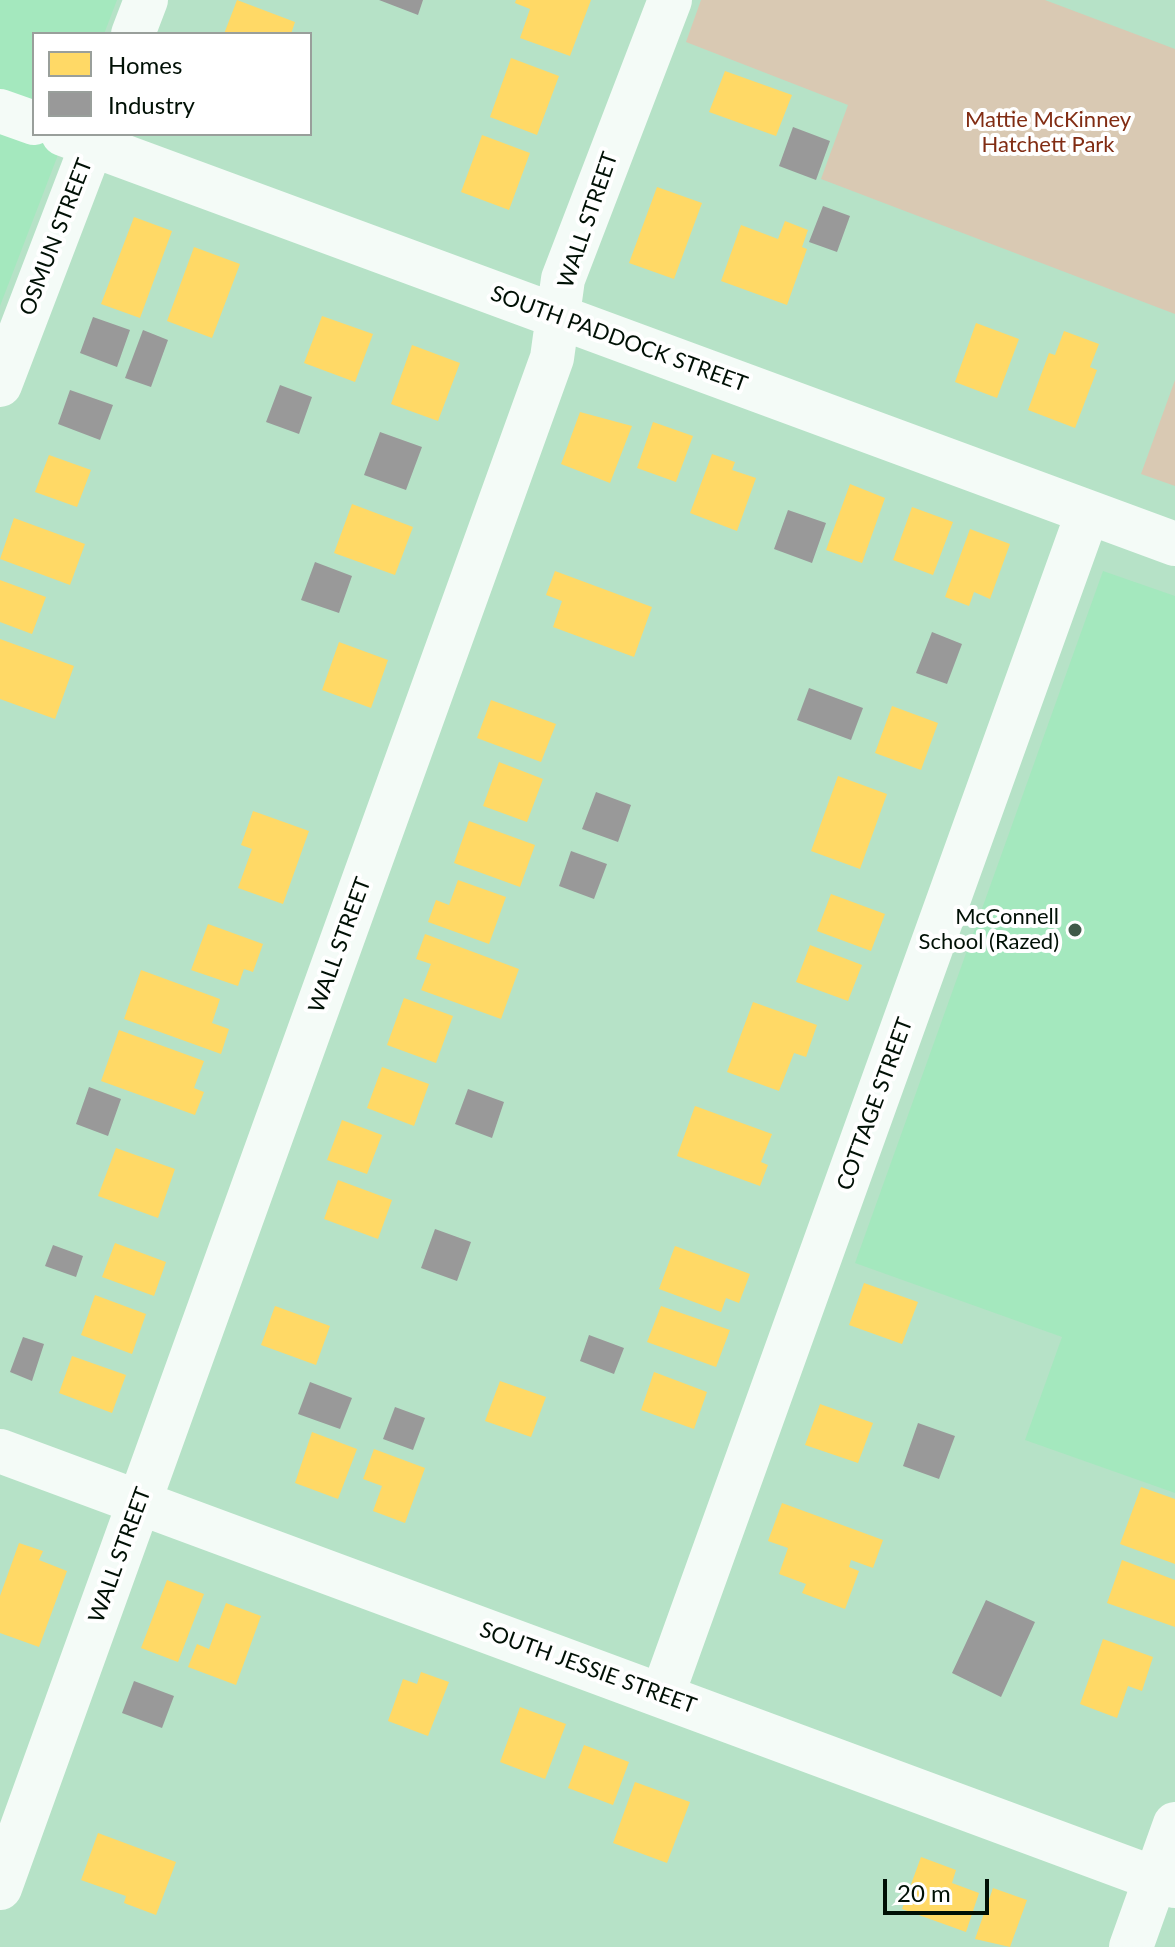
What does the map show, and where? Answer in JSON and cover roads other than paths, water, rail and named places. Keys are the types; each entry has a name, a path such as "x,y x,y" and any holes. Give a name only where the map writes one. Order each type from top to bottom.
{"street":[{"path":"134,32 146,0"},
{"name":"WALL STREET","path":"0,1888 552,358 563,279 670,0"},
{"path":"0,111 32,122"},
{"name":"SOUTH PADDOCK STREET","path":"83,138 1175,544"},
{"name":"OSMUN STREET","path":"0,385 83,138"},
{"name":"COTTAGE STREET","path":"662,1696 1088,512"},
{"name":"SOUTH JESSIE STREET","path":"0,1451 1165,1883"},
{"path":"1131,1947 1165,1883 1175,1824"}],"place":[{"name":"McConnell School (Razed)","path":"1075,930"}],"park label":[{"name":"Mattie McKinney Hatchett Park","path":"1048,132"}]}
